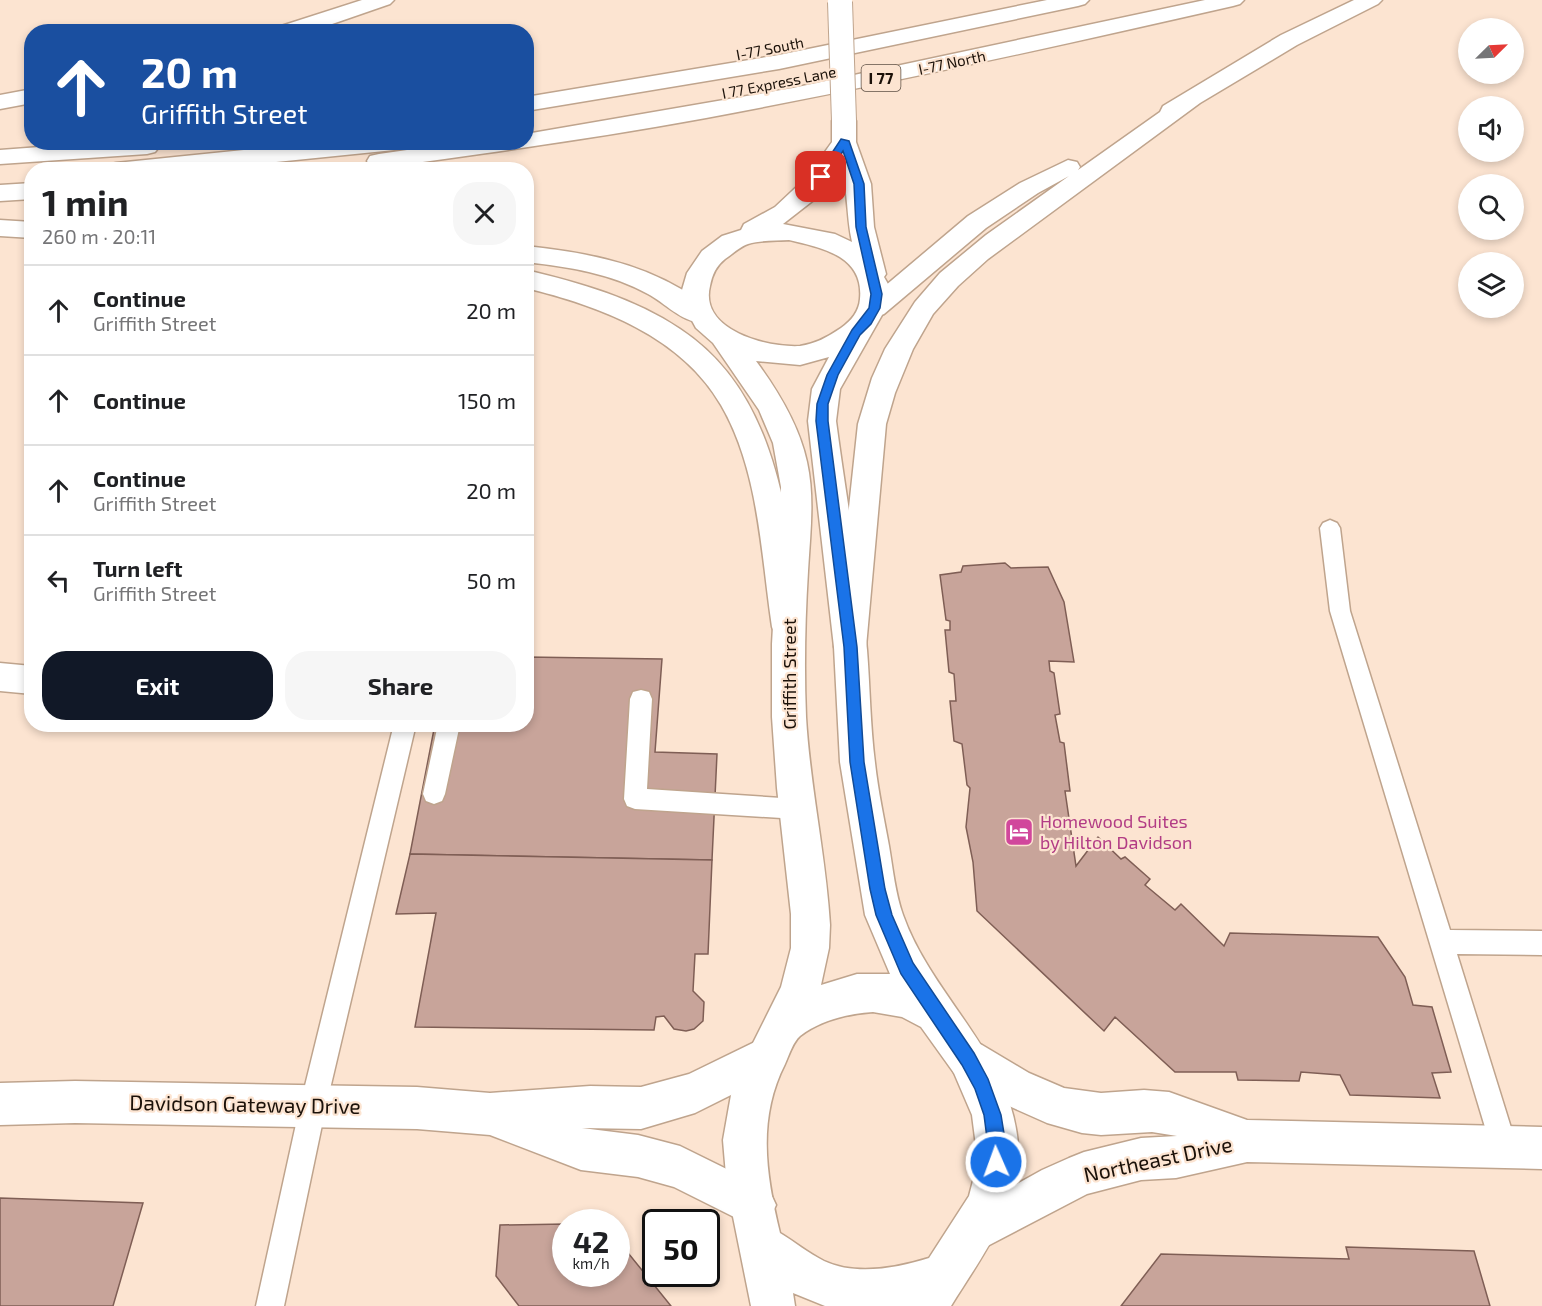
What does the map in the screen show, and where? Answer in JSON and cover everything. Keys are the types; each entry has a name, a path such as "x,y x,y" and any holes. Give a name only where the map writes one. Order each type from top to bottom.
{"main road":[{"path":"310,24 383,0"},
{"name":"I-77 South","path":"534,89 760,51 1011,0"},
{"name":"I 77 Express Lane","path":"534,103 789,60 1078,0"},
{"name":"I 77 Express Lane","path":"534,125 790,81 1170,0"},
{"name":"I-77 North","path":"534,140 705,112 820,90 971,59 1233,0"},
{"path":"874,308 950,243 1004,203 1191,100 1298,35 1371,0"},
{"path":"764,1248 811,1278 841,1288 870,1292 901,1289 924,1283 935,1290 974,1231 988,1205 995,1177 997,1146 993,1115 982,1085 968,1059 907,969 894,942 878,889 857,762 850,647 822,412 826,389 832,375 856,333 867,321 874,308 877,294 861,227 859,184 844,131 840,1"},
{"path":"0,102 24,98"},
{"path":"850,647 872,424 884,381 908,333 925,306 976,257 1191,100"},
{"path":"700,315 695,295 698,274 707,262 733,241 774,220 804,198 821,177 844,131"},
{"path":"0,142 24,140"},
{"path":"0,157 93,150"},
{"path":"198,162 322,150"},
{"path":"364,162 458,150"},
{"path":"0,177 24,176"},
{"path":"0,193 24,192"},
{"path":"0,228 24,230"},
{"path":"733,241 769,233 789,232 827,239 857,256 874,280"},
{"path":"534,255 585,262 629,273 664,289 700,315 710,328 724,338 741,347 760,352 792,354 823,350 841,343 856,333"},
{"path":"534,281 586,295 650,324 683,346 717,379 733,400 757,458 788,627"},
{"name":"Griffith Street","path":"724,338 754,376 770,402 792,460 796,491 788,627 789,717 810,919 810,949 804,979 753,1086 746,1118 745,1150 764,1248"},
{"path":"0,677 24,679"},
{"name":"Davidson Gateway Drive","path":"0,1104 75,1102 417,1108 490,1114 590,1107 641,1108 695,1093 774,1040 813,1006 835,997 859,993 882,993 906,998 935,1013"},
{"name":"Northeast Drive","path":"968,1059 1034,1099 1066,1109 1099,1114 1168,1113 1247,1141"},
{"name":"Davidson Gateway Drive","path":"490,1114 581,1149 638,1156 680,1167 754,1205"},
{"name":"Northeast Drive","path":"974,1231 1084,1173 1141,1159 1176,1157 1247,1141 1523,1147"},
{"path":"764,1248 773,1306"}],"lane":[{"path":"1330,528 1340,610 1442,942 1523,1147"},
{"path":"641,699 635,799 797,808"},
{"path":"270,1306 313,1106 403,732"},
{"path":"434,794 447,732"},
{"path":"1442,942 1542,943"}],"building":[{"name":"Homewood Suites by Hilton Davidson","path":"1005,563 1011,568 1048,567 1064,602 1074,662 1049,661 1050,671 1054,673 1060,714 1055,715 1060,742 1064,743 1070,791 1065,791 1076,866 1098,837 1121,859 1125,857 1150,879 1145,885 1175,910 1181,904 1224,946 1230,933 1378,937 1405,977 1413,1005 1432,1007 1451,1072 1432,1073 1440,1098 1350,1095 1340,1075 1301,1072 1299,1081 1238,1080 1236,1072 1175,1072 1115,1017 1104,1031 977,911 973,862 966,827 970,788 967,785 962,744 954,741 950,701 956,701 954,674 949,672 945,630 950,630 950,621 946,620 940,575 961,572 963,566"},
{"path":"534,657 662,659 655,752 717,754 712,860 410,854 433,732 534,732"},
{"path":"410,854 712,860 708,954 695,954 693,991 704,1002 703,1021 694,1029 686,1031 674,1029 664,1016 656,1017 654,1030 415,1027 436,913 396,914"},
{"path":"0,1198 143,1203 113,1306 0,1306"},
{"path":"552,1224 552,1287 630,1287 630,1255 642,1270 642,1287 656,1287 671,1306 519,1306 496,1276 500,1225"},
{"path":"1346,1247 1474,1251 1490,1306 1121,1306 1161,1254 1349,1259"}],"place":[{"name":"Homewood Suites by Hilton Davidson","path":"1019,832"}],"route":[{"path":"821,177 844,141 859,184 861,227 877,294 874,308 867,321 856,333 832,375 826,389 822,421 850,647 857,762 878,889 884,915 907,969 921,993 968,1059 982,1085 993,1115 997,1146 996,1162"}]}
